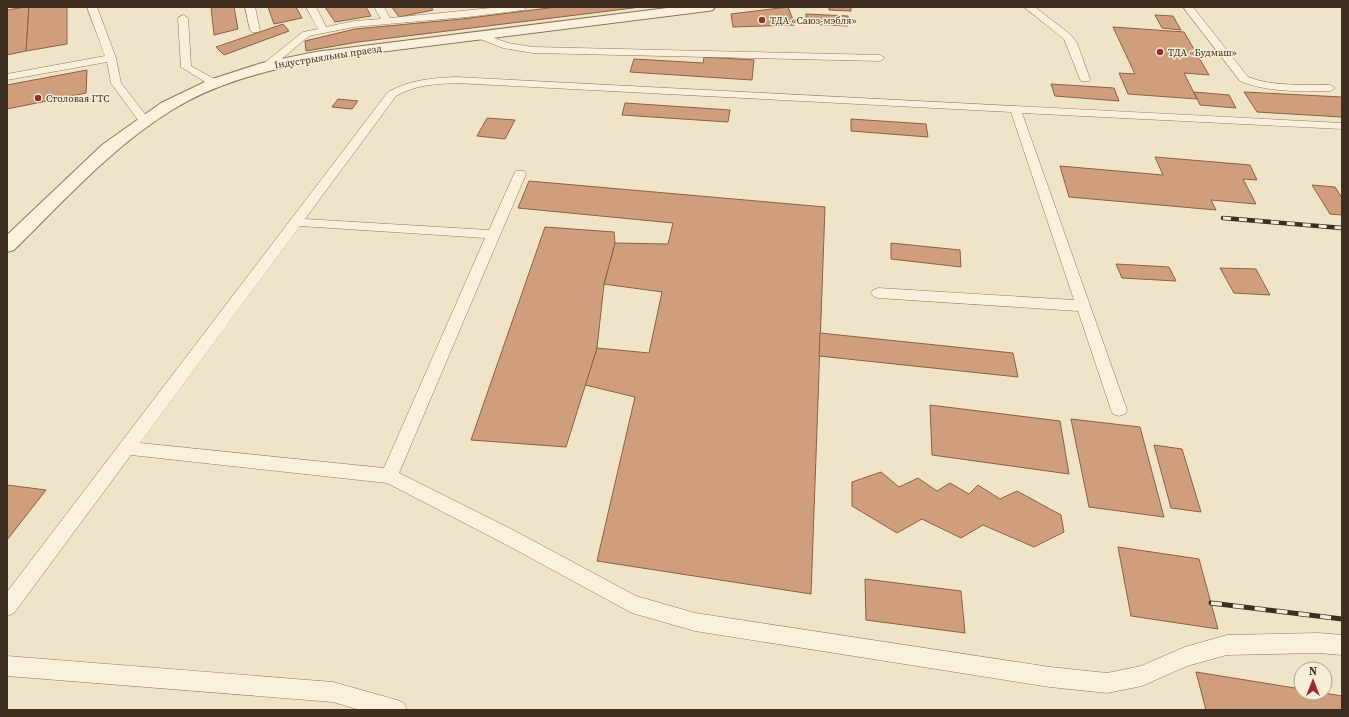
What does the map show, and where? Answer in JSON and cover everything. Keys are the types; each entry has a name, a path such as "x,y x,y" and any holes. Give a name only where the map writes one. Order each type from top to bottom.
{"street":[{"name":"Індустрыяльны праезд","path":"7,246 108,149 167,106 214,83 267,66 315,56 708,7"}],"lane":[{"path":"92,7 110,58 116,83 145,122"},
{"path":"250,7 255,30"},
{"path":"311,7 323,30"},
{"path":"379,7 387,21"},
{"path":"267,66 306,34 323,30 354,24 387,21 447,11 524,7"},
{"path":"1029,7 1068,37 1072,43 1085,79"},
{"path":"1188,7 1244,79 1251,83 1263,86 1330,88"},
{"path":"183,18 186,67 214,83"},
{"path":"478,35 506,46 533,50 880,58"},
{"path":"7,77 110,58"},
{"path":"7,606 392,94 406,85 427,81 456,80 1342,126"},
{"path":"1015,109 1120,410"},
{"path":"389,476 520,174"},
{"path":"296,222 493,234"},
{"path":"878,293 1083,306"},
{"path":"126,448 389,476 509,536 584,579 632,604 695,622 1050,677 1107,683 1142,676 1185,657 1227,645 1319,643 1342,645"},
{"path":"7,666 333,692 397,710"}],"building":[{"path":"29,7 26,51 7,55 7,10"},
{"path":"29,7 67,7 67,44 26,51"},
{"path":"211,7 234,7 238,29 214,35"},
{"path":"268,7 296,7 302,18 274,24"},
{"path":"325,7 366,7 371,16 335,22"},
{"path":"392,7 431,7 433,10 399,17"},
{"path":"556,7 641,7 358,42 306,51 305,41 355,29 462,19"},
{"name":"ТДА «Саюз-мэбля»","path":"788,7 795,25 733,27 731,14"},
{"path":"829,7 851,7 851,11 829,10"},
{"path":"806,14 848,16 848,26 806,24"},
{"path":"1155,15 1173,16 1181,30 1162,28"},
{"path":"283,24 289,31 224,55 216,47"},
{"name":"ТДА «Будмаш»","path":"1113,27 1184,32 1209,75 1184,73 1197,99 1128,94 1119,73 1135,74"},
{"path":"704,57 754,60 752,80 630,72 634,59 703,63"},
{"path":"87,70 86,93 7,109 7,85"},
{"path":"1051,84 1114,88 1119,101 1055,96"},
{"path":"1194,92 1229,95 1236,108 1200,105"},
{"path":"1244,92 1342,97 1342,117 1257,112"},
{"path":"338,99 358,101 352,109 332,107"},
{"path":"625,103 730,110 728,122 622,115"},
{"path":"487,118 515,120 505,139 477,136"},
{"path":"851,119 926,124 928,137 851,131"},
{"path":"1155,157 1250,165 1257,180 1243,179 1256,204 1211,200 1216,210 1069,197 1060,166 1163,175"},
{"path":"529,181 825,207 811,594 597,561 635,397 585,385 597,348 649,353 662,292 604,284 615,243 668,244 673,223 518,208"},
{"path":"1312,185 1335,187 1342,198 1342,215 1330,214"},
{"path":"545,227 614,232 615,243 604,284 597,348 566,447 471,440"},
{"path":"891,243 960,250 961,267 891,259"},
{"path":"1116,264 1169,267 1176,281 1122,278"},
{"path":"1220,268 1256,269 1270,295 1234,293"},
{"path":"820,333 1013,353 1018,377 819,356"},
{"path":"930,405 1060,421 1069,474 932,455"},
{"path":"1071,419 1140,427 1164,517 1089,507"},
{"path":"1154,445 1182,449 1201,512 1171,508"},
{"path":"881,472 899,487 918,478 937,491 950,483 969,494 978,485 1000,499 1017,491 1061,515 1064,532 1034,547 983,525 961,538 922,519 897,533 852,506 852,482"},
{"path":"7,485 46,490 7,540"},
{"path":"1118,547 1199,559 1218,629 1131,616"},
{"path":"865,579 961,591 965,633 866,620"},
{"path":"1196,672 1293,688 1293,701 1333,701 1333,694 1342,696 1342,710 1206,710"}],"railway":[{"path":"1223,218 1342,228"},
{"path":"1211,603 1342,619"}],"place":[{"name":"ТДА «Саюз-мэбля»","path":"762,20"},
{"name":"ТДА «Будмаш»","path":"1160,52"},
{"name":"Столовая ГТС","path":"38,98"}]}
